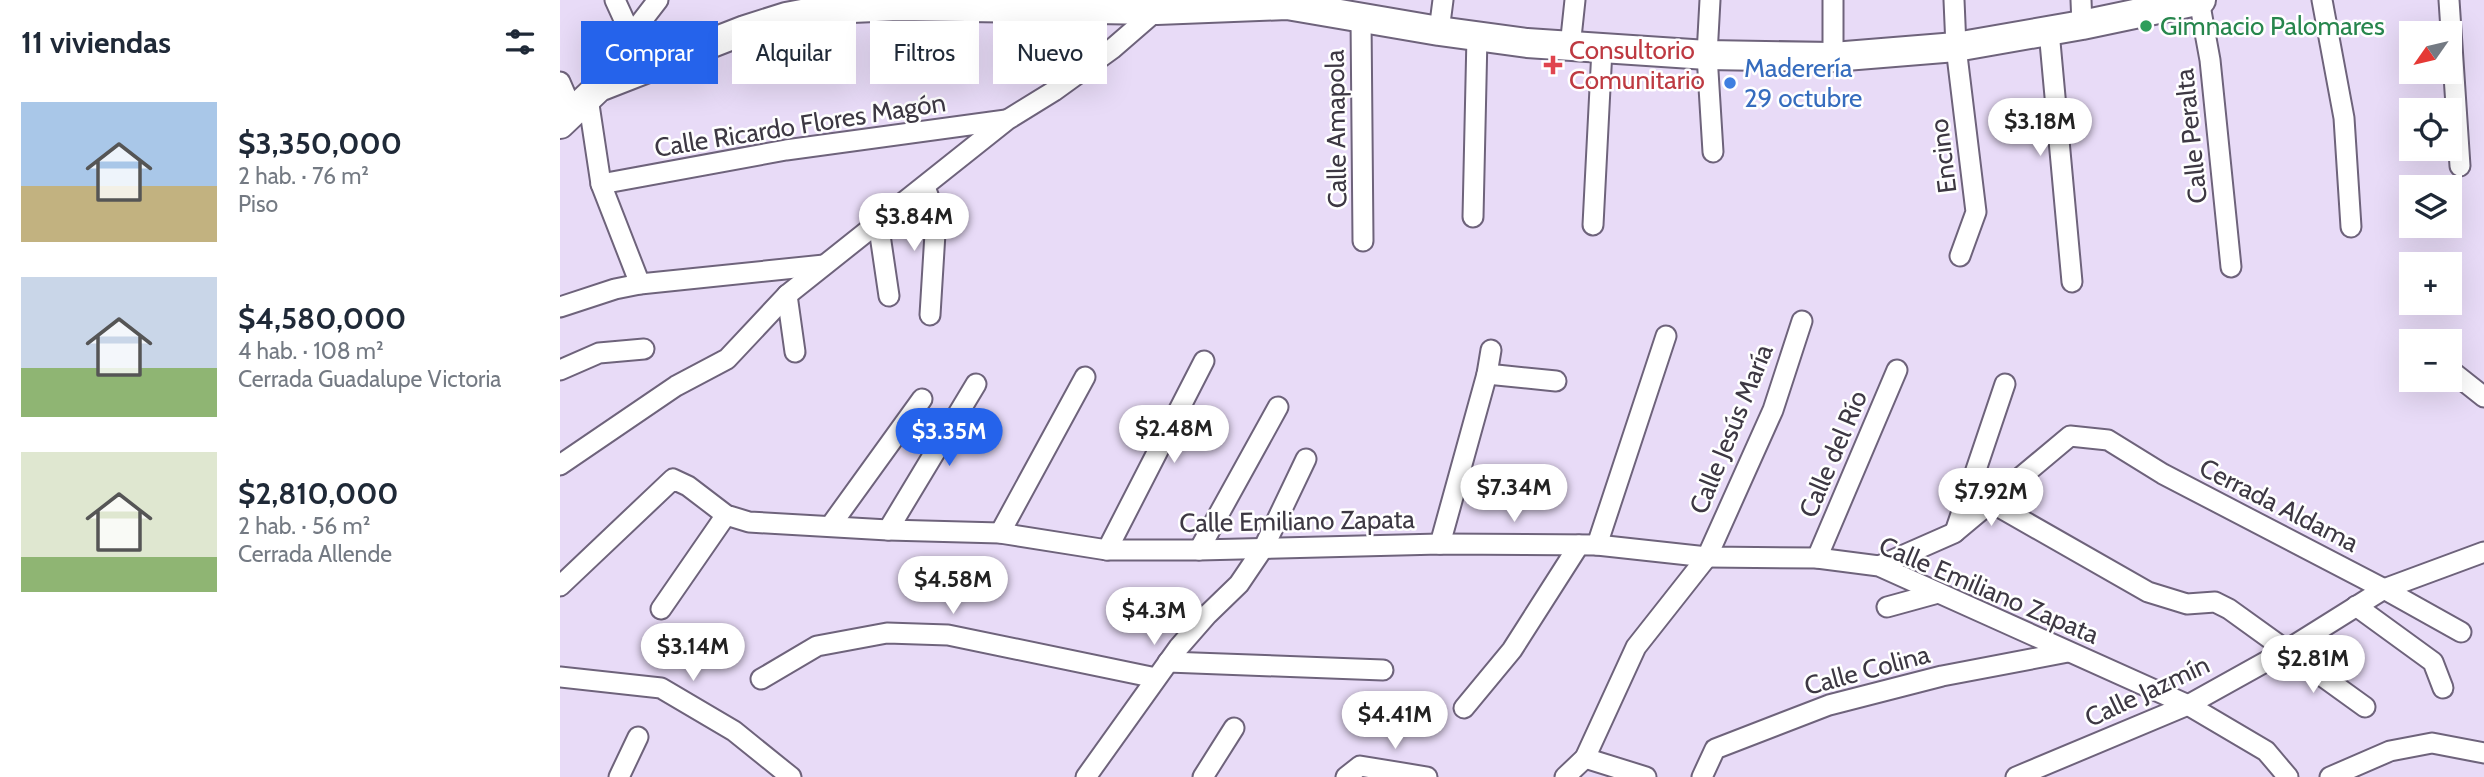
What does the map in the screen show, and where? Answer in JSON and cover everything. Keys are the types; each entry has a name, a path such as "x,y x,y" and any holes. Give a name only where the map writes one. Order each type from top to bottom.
{"street":[{"path":"615,0 625,21"},
{"path":"642,21 658,0"},
{"path":"1439,31 1443,0"},
{"path":"1570,47 1575,0"},
{"path":"1710,0 1707,55 1713,152"},
{"path":"1833,0 1833,57"},
{"name":"Encino","path":"1954,0 1956,47 1976,212 1960,256"},
{"path":"580,105 745,30 829,9 1287,2 1439,31 1570,47 1707,55 1833,57 1956,47 2049,31 2082,13 2199,0"},
{"name":"Calle Peralta","path":"2199,0 2210,60 2231,267"},
{"path":"2322,0 2344,118 2351,227"},
{"path":"2449,0 2460,166"},
{"path":"560,465 676,386 727,359 787,295 1007,120 1054,91 1112,48 1152,6"},
{"name":"Calle Amapola","path":"1361,18 1363,241"},
{"path":"2049,31 2072,282"},
{"path":"1472,217 1477,36"},
{"path":"1593,225 1602,49"},
{"path":"560,82 580,105 601,184 639,284"},
{"path":"580,105 595,84"},
{"name":"Calle Ricardo Flores Magón","path":"601,184 786,150 1007,120"},
{"path":"925,187 936,217 930,315"},
{"path":"873,228 880,235 889,296"},
{"path":"560,307 639,284 825,265"},
{"path":"787,295 795,352"},
{"name":"Calle Jesús María","path":"1585,758 1636,647 1707,557 1773,410 1802,321"},
{"path":"1464,709 1512,650 1588,545 1666,336"},
{"path":"560,370 599,353 644,349"},
{"path":"1440,544 1487,374 1491,350"},
{"path":"1107,550 1204,361"},
{"name":"Calle del Río","path":"1817,558 1897,370"},
{"path":"1487,374 1556,381"},
{"path":"1000,533 1085,377"},
{"path":"2462,380 2484,397"},
{"path":"888,530 976,384"},
{"path":"1954,533 2005,384"},
{"path":"831,526 922,399"},
{"path":"1199,550 1279,407"},
{"name":"Cerrada Aldama","path":"1992,503 2070,436 2108,440 2163,474 2461,632"},
{"path":"1087,777 1162,670 1207,615 1239,584 1264,547 1306,458"},
{"name":"Calle Emiliano Zapata","path":"560,586 673,479 688,486 726,515 749,522 1000,533 1107,550 1440,544 1588,545 1707,557 1817,558 1878,566 2188,705 2266,751 2288,777"},
{"path":"1878,566 1954,533 1992,503 2148,592 2187,604 2216,602 2244,618 2285,651 2365,707"},
{"path":"661,609 726,515"},
{"name":"Calle Jazmín","path":"2016,777 2188,705 2285,651 2384,589 2484,552"},
{"path":"1887,607 1938,593"},
{"path":"2356,606 2434,662 2443,688"},
{"path":"761,679 817,646 887,633 948,635 1162,670 1384,670"},
{"name":"Calle Colina","path":"1702,777 1715,749 1829,705 1942,676 2068,652"},
{"path":"560,677 661,688 734,731 791,777"},
{"path":"1203,777 1234,729"},
{"path":"619,777 638,737"},
{"path":"2330,777 2390,751 2432,743 2484,753"},
{"path":"1565,777 1585,758 1646,777"},
{"path":"1346,777 1360,766 1427,777"}],"place":[{"name":"Gimnacio Palomares","path":"2146,26"},
{"name":"Consultorio Comunitario","path":"1553,65"},
{"name":"Maderería 29 octubre","path":"1730,83"}]}
